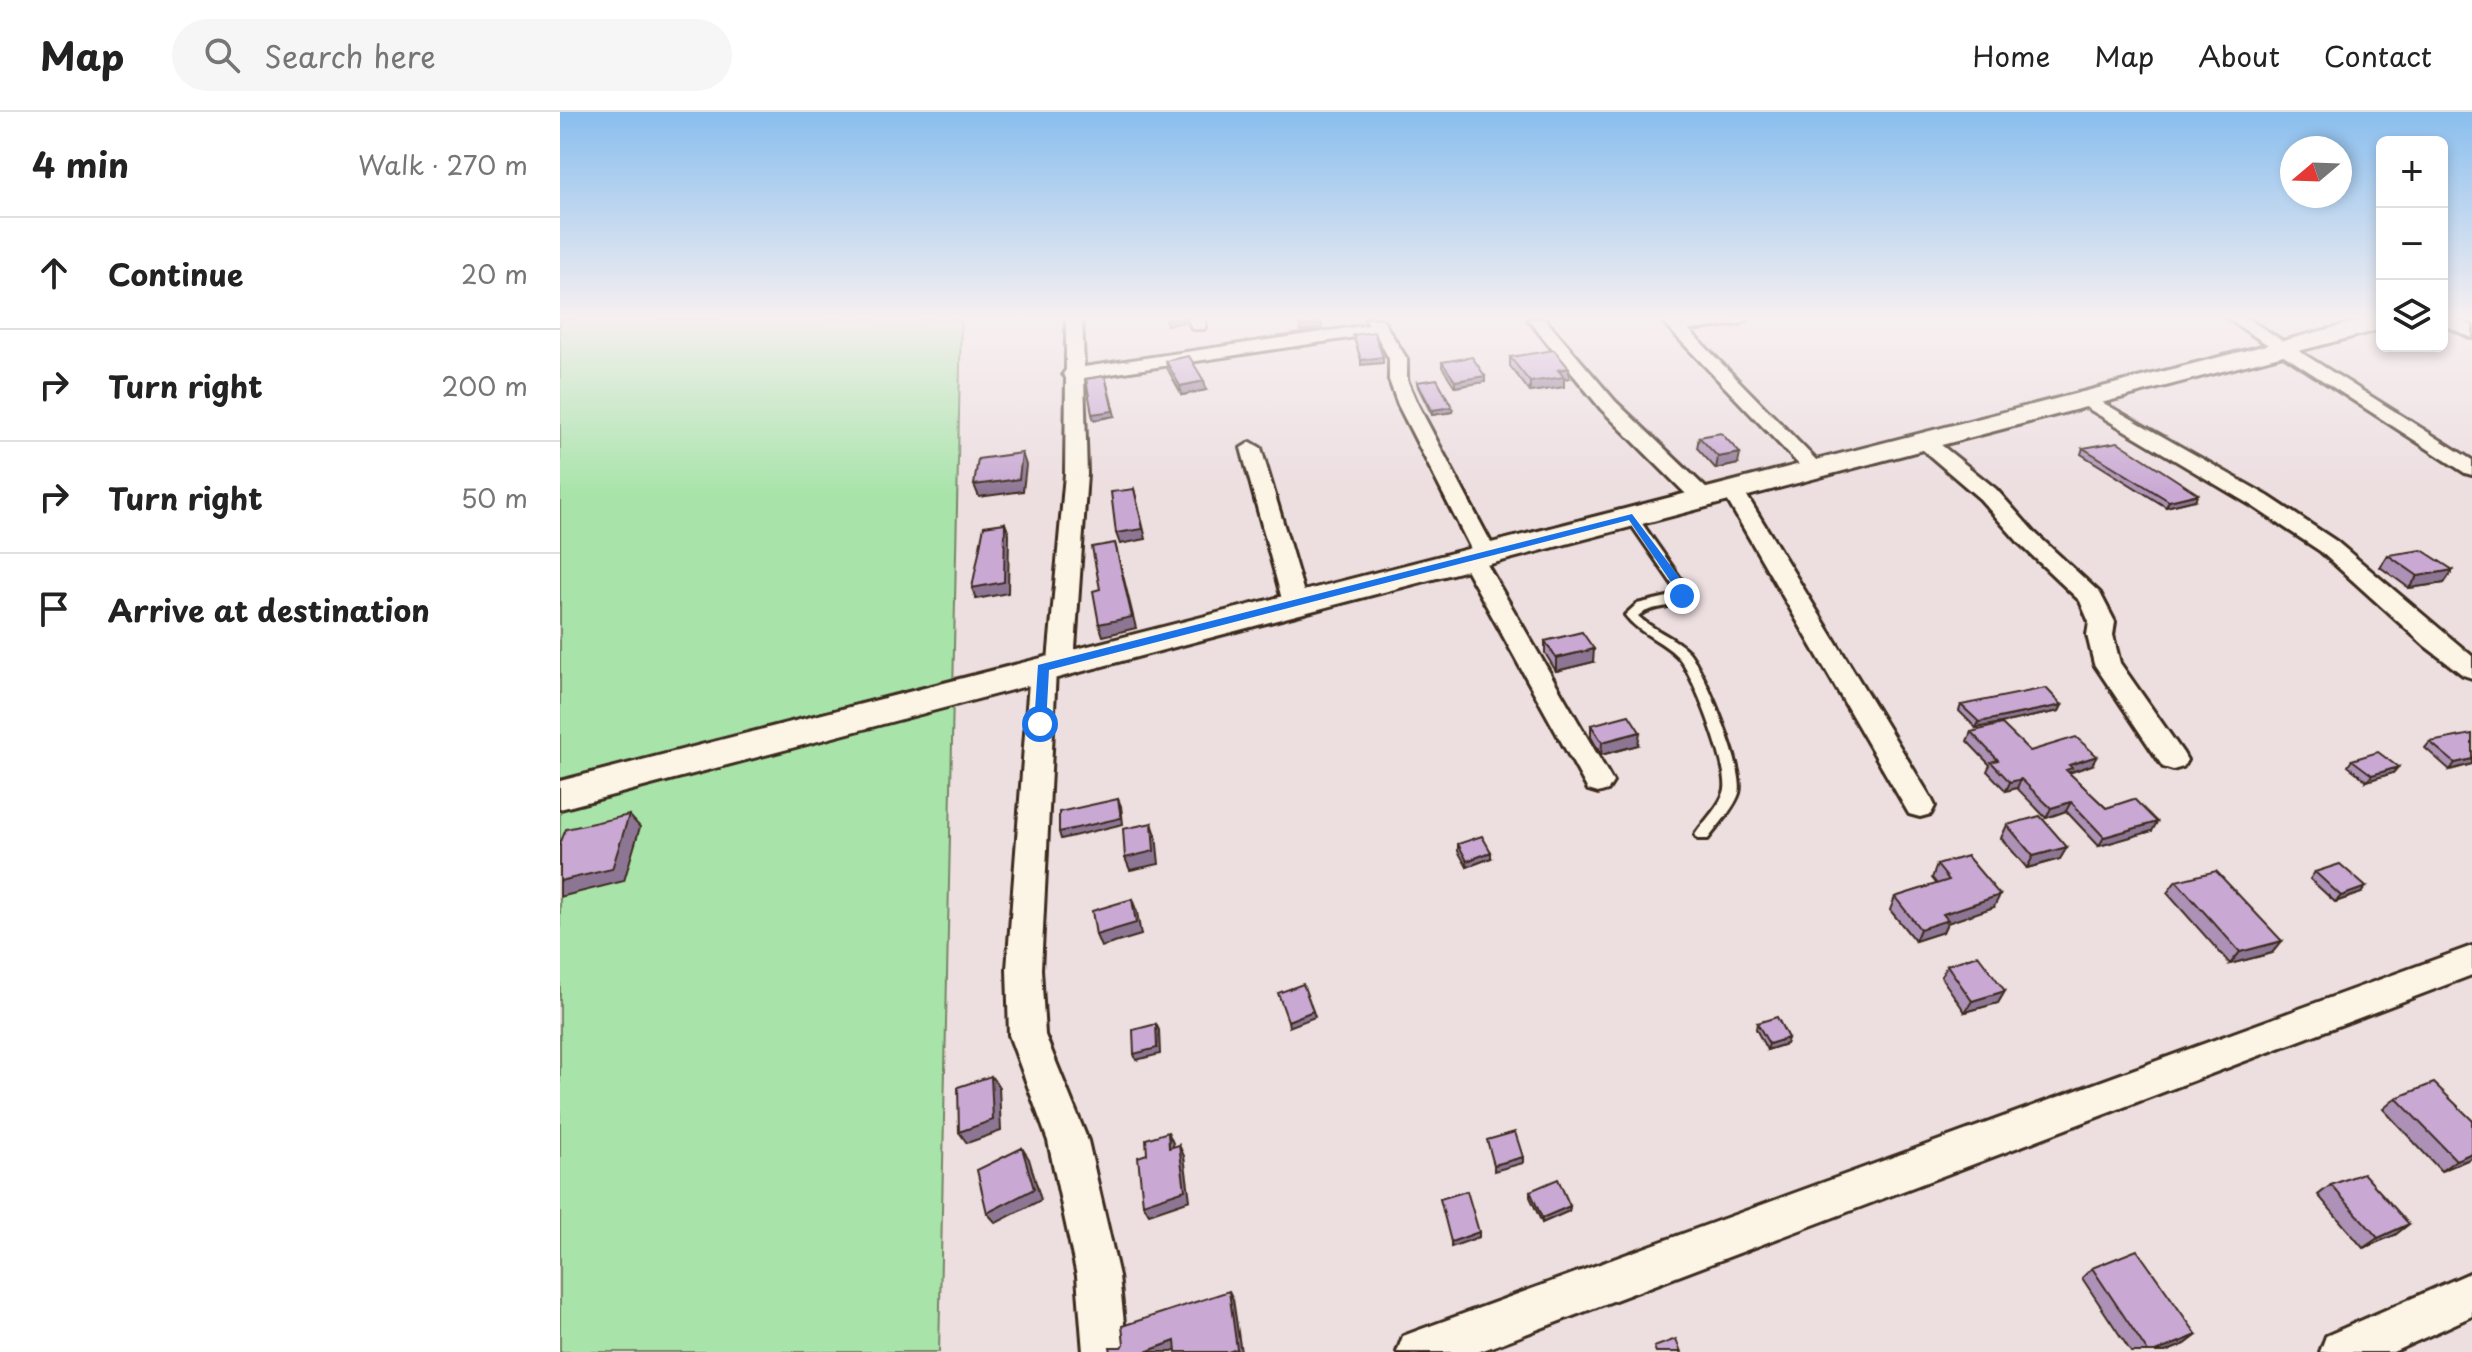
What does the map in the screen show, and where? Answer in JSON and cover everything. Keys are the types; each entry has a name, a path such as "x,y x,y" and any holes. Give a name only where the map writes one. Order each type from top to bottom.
{"street":[{"path":"1072,377 1076,474 1052,665 1024,969 1027,1035 1068,1141 1098,1276 1105,1352"},
{"path":"1398,377 1478,556 1598,782"},
{"path":"1584,377 1608,405 1703,498"},
{"path":"1724,377 1813,468"},
{"path":"560,795 2167,377"},
{"path":"2327,377 2472,469"},
{"path":"2084,398 2260,501 2328,546 2434,640 2472,669"},
{"path":"1923,440 1988,494 2027,538 2091,598 2102,622 2100,635 2107,664 2173,760"},
{"path":"1251,448 1295,603"},
{"path":"1733,491 1920,806"},
{"path":"1419,1352 2472,960"},
{"path":"2342,1352 2472,1294"}],"lane":[{"path":"1632,517 1679,585 1682,596 1641,607 1631,615 1687,658 1697,676 1733,779 1732,793 1703,835"}],"green space":[{"path":"560,377 960,377 939,1352 560,1352"}],"building":[{"path":"1105,377 1113,411 1092,414 1086,379"},
{"path":"1175,377 1202,377 1204,381 1180,386"},
{"path":"1452,377 1480,377 1455,381"},
{"path":"1526,377 1564,377 1530,382"},
{"path":"1437,379 1452,407 1432,410 1417,382"},
{"path":"1721,433 1740,453 1718,457 1699,437"},
{"path":"2118,442 2198,494 2169,501 2083,448"},
{"path":"1022,453 1019,479 974,485 978,459"},
{"path":"1134,489 1143,529 1116,533 1111,492"},
{"path":"1005,523 1004,582 972,588 984,526"},
{"path":"1115,543 1132,617 1099,624 1093,591 1100,589 1092,547"},
{"path":"2422,550 2453,570 2418,576 2388,555"},
{"path":"1582,632 1594,649 1556,658 1545,641"},
{"path":"2046,688 2062,705 1979,722 1961,705"},
{"path":"1629,715 1640,732 1602,742 1591,725"},
{"path":"2002,724 2030,751 2076,737 2097,756 2069,765 2072,768 2066,770 2106,808 2134,799 2157,822 2104,837 2071,802 2051,808 2021,779 2010,782 1991,762 1998,760 1971,732"},
{"path":"2472,734 2472,759 2455,763 2430,742"},
{"path":"2378,752 2398,767 2372,775 2352,760"},
{"path":"1118,799 1121,818 1059,832 1059,812"},
{"path":"629,815 612,869 560,881 560,844 566,829"},
{"path":"2040,816 2067,847 2033,856 2007,825"},
{"path":"1152,823 1154,851 1125,858 1123,829"},
{"path":"1482,836 1491,852 1467,861 1458,844"},
{"path":"1967,856 2000,895 1943,914 1948,920 1920,929 1895,897 1949,880 1937,865"},
{"path":"2340,864 2366,887 2341,896 2315,872"},
{"path":"2216,871 2282,941 2240,952 2176,881"},
{"path":"1132,899 1136,923 1096,935 1092,911"},
{"path":"1978,955 2005,991 1972,1001 1947,965"},
{"path":"1303,984 1313,1011 1288,1021 1278,993"},
{"path":"1777,1017 1788,1038 1769,1044 1757,1023"},
{"path":"1156,1024 1157,1048 1134,1054 1133,1030"},
{"path":"991,1076 993,1120 959,1132 958,1087"},
{"path":"2434,1083 2472,1120 2472,1153 2456,1160 2396,1098"},
{"path":"1168,1132 1169,1148 1179,1145 1185,1190 1143,1204 1138,1157 1147,1154 1146,1139"},
{"path":"1515,1132 1523,1157 1494,1165 1487,1140"},
{"path":"1022,1148 1034,1189 987,1213 977,1170"},
{"path":"2363,1173 2409,1224 2378,1238 2331,1185"},
{"path":"1558,1179 1570,1206 1542,1218 1530,1191"},
{"path":"1467,1191 1479,1232 1451,1242 1440,1199"},
{"path":"2137,1250 2197,1335 2148,1352 2092,1268"},
{"path":"1229,1291 1237,1349 1228,1352 1176,1352 1175,1341 1145,1352 1111,1352 1110,1347 1124,1344 1122,1326"},
{"path":"1676,1339 1681,1352 1656,1352 1654,1347"}],"route":[{"path":"1040,724 1043,668 1632,517 1679,585 1682,596"}]}
